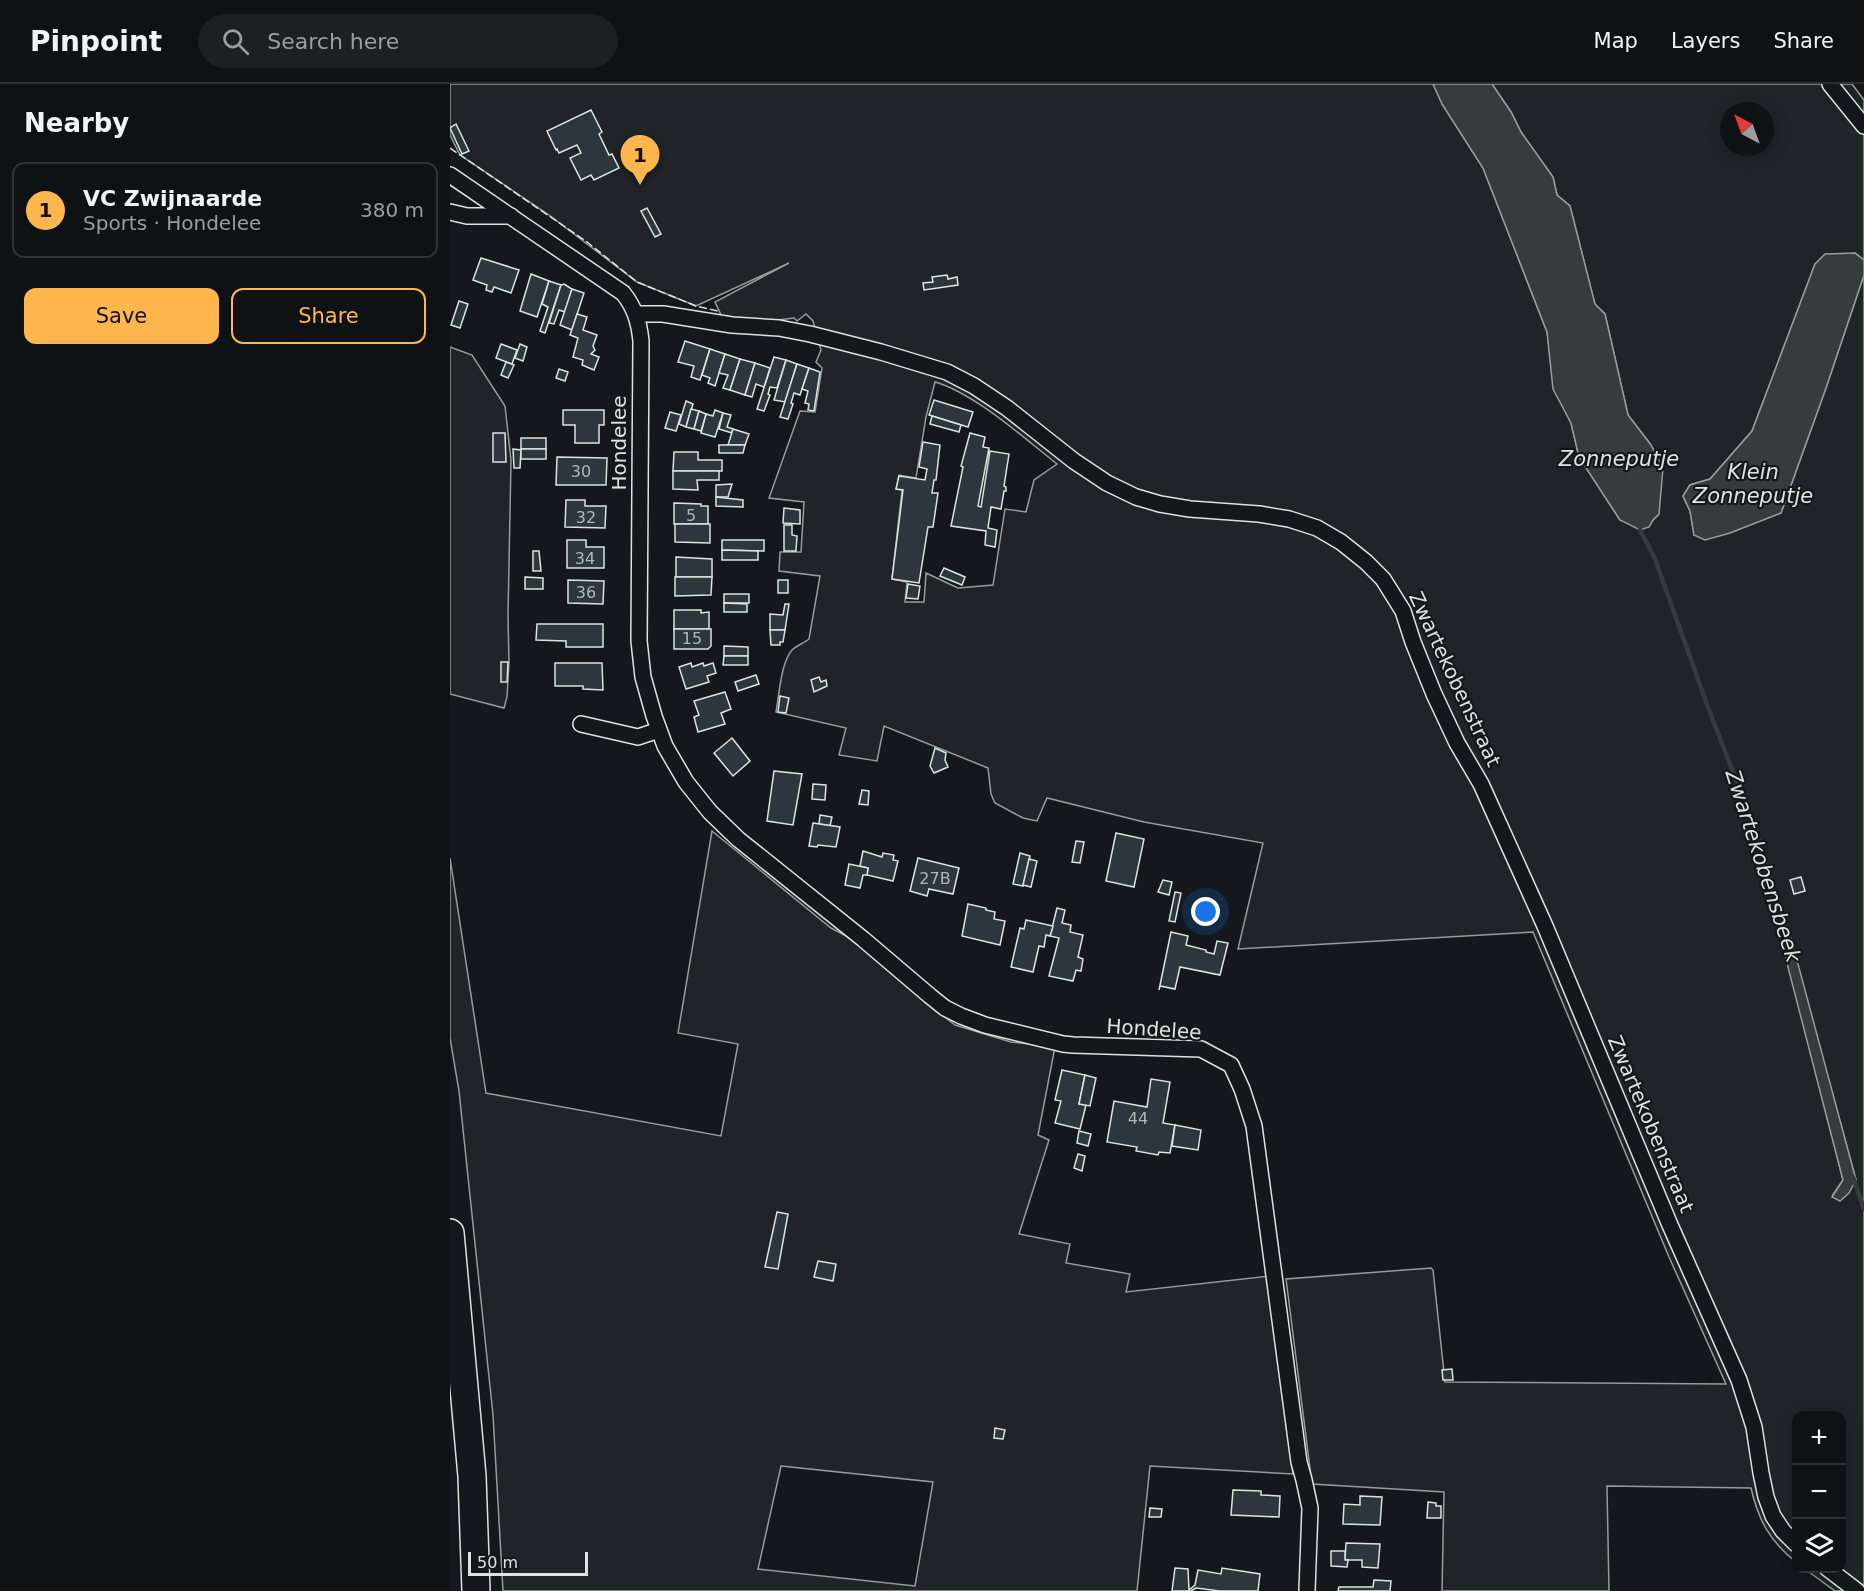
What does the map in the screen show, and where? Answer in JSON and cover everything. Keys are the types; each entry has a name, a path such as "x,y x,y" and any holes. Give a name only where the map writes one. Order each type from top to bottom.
{"highway":[{"path":"450,1233 472,1476 476,1591"}],"street":[{"path":"1830,84 1864,126"},
{"name":"Hondelee","path":"450,175 623,293 636,314 640,342 639,641 643,677 665,746 686,782 710,812 738,839 945,1008 961,1016 985,1025 1073,1045 1201,1049 1231,1065 1242,1089 1254,1126 1299,1462 1310,1508 1307,1591"},
{"path":"450,212 467,216 511,216"},
{"name":"Zwartekobenstraat","path":"636,314 663,314 732,325 779,328 881,352 947,372 974,386 1007,408 1074,461 1107,483 1136,497 1190,509 1259,514 1289,519 1317,528 1341,542 1377,573 1403,611 1434,694 1457,743 1481,784 1545,926 1670,1225 1739,1380 1754,1427 1764,1489 1773,1516 1792,1540"},
{"path":"581,724 638,737 659,730"},
{"path":"1832,1573 1857,1591"}],"shaded area":[{"path":"450,84 1433,84 1442,104 1483,168 1547,332 1554,389 1571,423 1579,457 1620,520 1649,527 1659,514 1651,445 1628,415 1605,314 1595,305 1570,206 1557,195 1553,177 1521,132 1492,84 1852,84 1864,100 1864,260 1855,253 1815,264 1752,431 1710,479 1690,485 1683,496 1690,511 1694,535 1781,513 1864,275 1864,1591 1835,1591 1810,1573 1846,1573 1846,1411 1792,1411 1792,1558 1766,1529 1757,1510 1751,1488 1607,1486 1609,1591 1442,1591 1444,1492 1312,1484 1286,1279 1431,1268 1445,1382 1726,1384 1669,1257 1533,932 1238,949 1263,843 1144,822 1047,798 1037,821 1023,818 995,803 991,794 988,768 884,726 877,761 839,755 846,728 776,712 788,655 809,639 820,576 779,571 780,552 801,552 804,502 769,498 800,411 815,412 822,368 816,362 821,350 813,321 806,314 797,321 794,318 761,322 723,319 715,302 789,263 696,306 637,282 549,215 460,155 450,135","holes":["935,382 982,406 1057,464 1034,480 1026,512 1005,509 993,585 958,588 926,573 924,602 905,602 907,582 892,579 902,490 896,489 899,475 916,478 926,417","1790,938 1856,1180 1832,1196 1843,1180 1782,941"]},
{"path":"450,347 472,355 505,406 511,460 509,663 504,708 450,694"},
{"path":"712,831 831,928 852,939 955,1025 1011,1042 1055,1047 1038,1135 1049,1140 1019,1234 1070,1244 1066,1263 1130,1274 1126,1292 1270,1276 1293,1474 1150,1466 1137,1591 503,1591 493,1415 459,1091 450,1038 450,858 486,1093 721,1136 738,1044 678,1033","holes":["781,1466 933,1482 915,1586 758,1569"]}],"water":[{"name":"Zonneputje","path":"1433,84 1492,84 1521,132 1553,177 1557,195 1570,206 1595,304 1605,314 1628,415 1651,445 1663,468 1659,514 1649,527 1640,530 1620,520 1579,457 1571,423 1553,389 1547,332 1483,168 1442,104"},
{"name":"Klein Zonneputje","path":"1855,253 1864,260 1864,275 1781,513 1705,540 1694,535 1690,511 1683,496 1690,485 1710,479 1752,431 1815,264 1825,254"},
{"path":"1791,938 1856,1180 1849,1193 1840,1201 1832,1197 1843,1180 1781,940"}],"building":[{"path":"591,110 602,132 599,134 609,155 612,154 619,168 594,180 591,175 581,180 570,158 581,153 577,145 559,153 547,131"},
{"path":"456,124 469,151 462,154 450,128"},
{"path":"647,208 661,234 655,237 641,211"},
{"path":"481,258 519,270 511,293 494,287 492,292 486,290 487,285 473,280"},
{"path":"531,274 549,281 537,317 520,311"},
{"path":"947,275 948,279 957,277 958,285 924,290 923,283 933,282 932,277"},
{"path":"549,281 561,285 545,333 540,331 548,307 542,304"},
{"path":"564,284 572,289 565,312 559,310 554,324 549,323 561,285"},
{"path":"572,289 584,293 572,330 560,325"},
{"path":"459,301 468,304 460,328 451,325"},
{"path":"577,314 587,317 583,330 597,335 593,346 595,350 591,354 599,357 594,370 582,365 583,360 573,357 578,338 570,335"},
{"path":"685,341 710,349 700,380 691,377 694,366 678,362"},
{"path":"501,344 517,350 512,364 496,358"},
{"path":"520,344 527,347 523,361 515,358"},
{"path":"710,349 725,354 715,386 708,383 710,378 702,375"},
{"path":"725,354 740,359 730,390 723,388 728,375 719,373"},
{"path":"774,357 786,360 777,388 770,387 768,394 770,395 764,411 757,409"},
{"path":"740,359 755,363 745,395 730,390"},
{"path":"786,360 797,364 785,402 774,400"},
{"path":"506,362 514,365 508,378 501,375"},
{"path":"755,363 770,368 764,387 756,384 752,397 745,395"},
{"path":"797,364 809,368 800,395 794,393 788,419 780,417"},
{"path":"809,368 820,372 814,411 808,410 809,404 805,403 808,391 802,389"},
{"path":"559,369 568,372 565,381 556,378"},
{"path":"934,400 973,412 968,427 929,415"},
{"path":"686,401 693,404 686,427 679,424"},
{"path":"691,409 699,411 694,429 686,427"},
{"path":"563,410 604,410 604,425 599,425 599,443 575,443 575,425 563,425"},
{"path":"715,410 723,413 715,437 701,433 706,414 713,416"},
{"path":"699,411 706,414 701,431 694,429"},
{"path":"670,412 681,415 676,431 665,428"},
{"path":"723,413 731,415 727,427 733,429 732,433 719,429"},
{"path":"932,416 961,425 959,432 930,424"},
{"path":"733,429 749,434 745,445 728,445"},
{"path":"493,433 505,433 506,462 493,462"},
{"path":"970,433 985,437 983,447 989,448 978,506 981,507 990,451 1009,454 1004,486 1006,491 1004,491 1001,509 991,507 988,528 997,530 995,547 985,545 986,531 951,526 963,467 961,466"},
{"path":"521,438 546,438 546,449 521,449"},
{"path":"923,442 940,445 936,480 934,480 932,493 938,493 933,527 928,527 919,583 892,579 903,490 896,489 899,476 925,480 927,469 919,467"},
{"path":"719,445 745,445 743,453 719,453"},
{"path":"513,449 521,450 520,468 514,468"},
{"path":"521,449 546,449 546,459 521,459"},
{"path":"674,452 698,452 698,460 722,460 722,471 673,471"},
{"path":"557,457 607,458 606,485 556,485"},
{"path":"673,471 719,471 719,480 697,480 698,490 673,489"},
{"path":"732,484 728,497 716,497 716,485"},
{"path":"716,497 743,500 743,507 716,506"},
{"path":"566,500 585,500 585,506 606,506 605,528 565,527"},
{"path":"674,503 708,506 708,524 674,524"},
{"path":"784,508 800,510 800,524 783,523"},
{"path":"675,524 710,524 710,543 675,542"},
{"path":"784,525 792,525 792,535 797,536 796,551 784,551"},
{"path":"567,540 586,540 586,547 604,547 604,568 567,568"},
{"path":"722,540 764,540 764,551 722,550"},
{"path":"722,550 758,551 758,560 722,560"},
{"path":"533,551 539,551 541,571 533,571"},
{"path":"676,557 712,559 712,577 676,577"},
{"path":"944,568 965,577 962,585 940,576"},
{"path":"525,577 543,578 543,589 525,589"},
{"path":"675,577 712,577 711,595 675,596"},
{"path":"568,580 604,581 603,604 568,603"},
{"path":"778,580 788,580 788,593 778,593"},
{"path":"908,584 920,586 918,599 906,598"},
{"path":"724,594 749,594 749,603 724,603"},
{"path":"724,603 747,604 747,612 724,612"},
{"path":"785,604 789,604 785,630 770,630 770,614 783,615"},
{"path":"674,610 709,612 709,629 674,629"},
{"path":"537,624 603,624 603,647 566,647 566,641 536,640"},
{"path":"674,629 711,629 711,646 708,649 674,649"},
{"path":"770,630 785,630 783,642 780,642 780,645 771,645"},
{"path":"724,646 748,647 748,656 724,656"},
{"path":"724,656 748,656 748,665 723,665"},
{"path":"501,662 508,662 507,682 501,682"},
{"path":"555,663 602,663 603,690 583,689 583,686 555,686"},
{"path":"691,663 692,667 703,663 704,666 713,663 716,673 707,676 709,682 686,689 679,667"},
{"path":"756,675 759,684 738,691 735,682"},
{"path":"819,677 821,682 826,680 827,686 814,692 811,680"},
{"path":"725,692 731,709 721,713 725,724 698,732 694,717 699,715 694,701"},
{"path":"780,696 789,698 786,713 778,712"},
{"path":"732,738 750,761 733,776 714,753"},
{"path":"935,748 946,753 945,760 948,767 934,773 930,766"},
{"path":"774,771 802,774 793,825 767,821"},
{"path":"813,784 826,785 825,800 812,799"},
{"path":"862,790 869,791 868,805 859,804"},
{"path":"820,815 832,817 830,826 819,824"},
{"path":"813,823 840,827 836,847 809,846"},
{"path":"1116,833 1144,839 1134,887 1106,881"},
{"path":"1076,841 1084,842 1080,863 1072,862"},
{"path":"863,851 882,857 883,853 894,855 893,860 898,861 893,881 867,875 868,868 860,866"},
{"path":"1020,853 1030,856 1023,886 1013,884"},
{"path":"918,858 959,868 953,894 929,889 927,896 910,891"},
{"path":"1029,859 1037,861 1031,887 1023,885"},
{"path":"849,864 868,868 867,875 863,875 860,888 845,885"},
{"path":"1801,877 1805,891 1794,894 1790,880"},
{"path":"1163,880 1172,882 1169,895 1158,892"},
{"path":"1175,892 1181,893 1175,922 1169,921"},
{"path":"968,904 995,912 994,919 1005,921 1000,945 962,936"},
{"path":"1057,908 1065,910 1062,923 1071,925 1070,932 1083,935 1078,957 1083,959 1081,971 1076,970 1073,981 1049,976 1059,938 1050,936"},
{"path":"1026,920 1053,926 1050,936 1046,935 1044,947 1039,946 1033,972 1011,967 1020,928 1024,929"},
{"path":"1171,932 1188,936 1186,945 1214,954 1217,941 1228,943 1220,975 1180,967 1175,989 1160,986 1159,990"},
{"path":"1062,1070 1085,1075 1079,1104 1086,1105 1080,1129 1055,1123 1061,1101 1055,1100"},
{"path":"1085,1075 1096,1078 1090,1106 1079,1104"},
{"path":"1151,1079 1170,1082 1163,1123 1175,1125 1170,1153 1159,1152 1158,1155 1136,1151 1137,1147 1107,1142 1114,1101 1147,1107"},
{"path":"1175,1125 1201,1130 1198,1150 1172,1146"},
{"path":"1079,1131 1091,1134 1088,1146 1077,1143"},
{"path":"1078,1154 1085,1156 1082,1171 1074,1168"},
{"path":"777,1212 788,1214 778,1269 765,1267"},
{"path":"818,1261 836,1264 833,1281 814,1277"},
{"path":"1452,1369 1453,1380 1443,1380 1442,1370"},
{"path":"995,1428 1005,1430 1003,1439 994,1438"},
{"path":"1233,1490 1261,1491 1261,1495 1280,1496 1279,1517 1231,1515"},
{"path":"1360,1496 1382,1497 1380,1525 1343,1524 1344,1504 1360,1505"},
{"path":"1428,1502 1441,1506 1441,1518 1427,1518"},
{"path":"1150,1508 1162,1509 1161,1517 1149,1517"},
{"path":"1346,1543 1380,1544 1378,1568 1362,1567 1362,1560 1345,1560"},
{"path":"1331,1551 1345,1551 1345,1560 1348,1560 1347,1567 1331,1566"},
{"path":"1175,1568 1188,1569 1189,1590 1195,1585 1198,1570 1221,1574 1222,1568 1260,1574 1258,1591 1220,1591 1196,1588 1191,1591 1172,1591"},
{"path":"1374,1580 1391,1581 1390,1591 1338,1591 1339,1587 1373,1587"}],"waterway":[{"name":"Zwartekobensbeek","path":"1640,530 1655,559 1709,710 1755,828 1790,943"},
{"name":"Zwartekobensbeek","path":"1853,1177 1864,1209"}],"fence":[{"path":"450,148 587,242 637,282 696,306 718,311"}],"place":[{"name":"VC Zwijnaarde","path":"640,185"}]}
